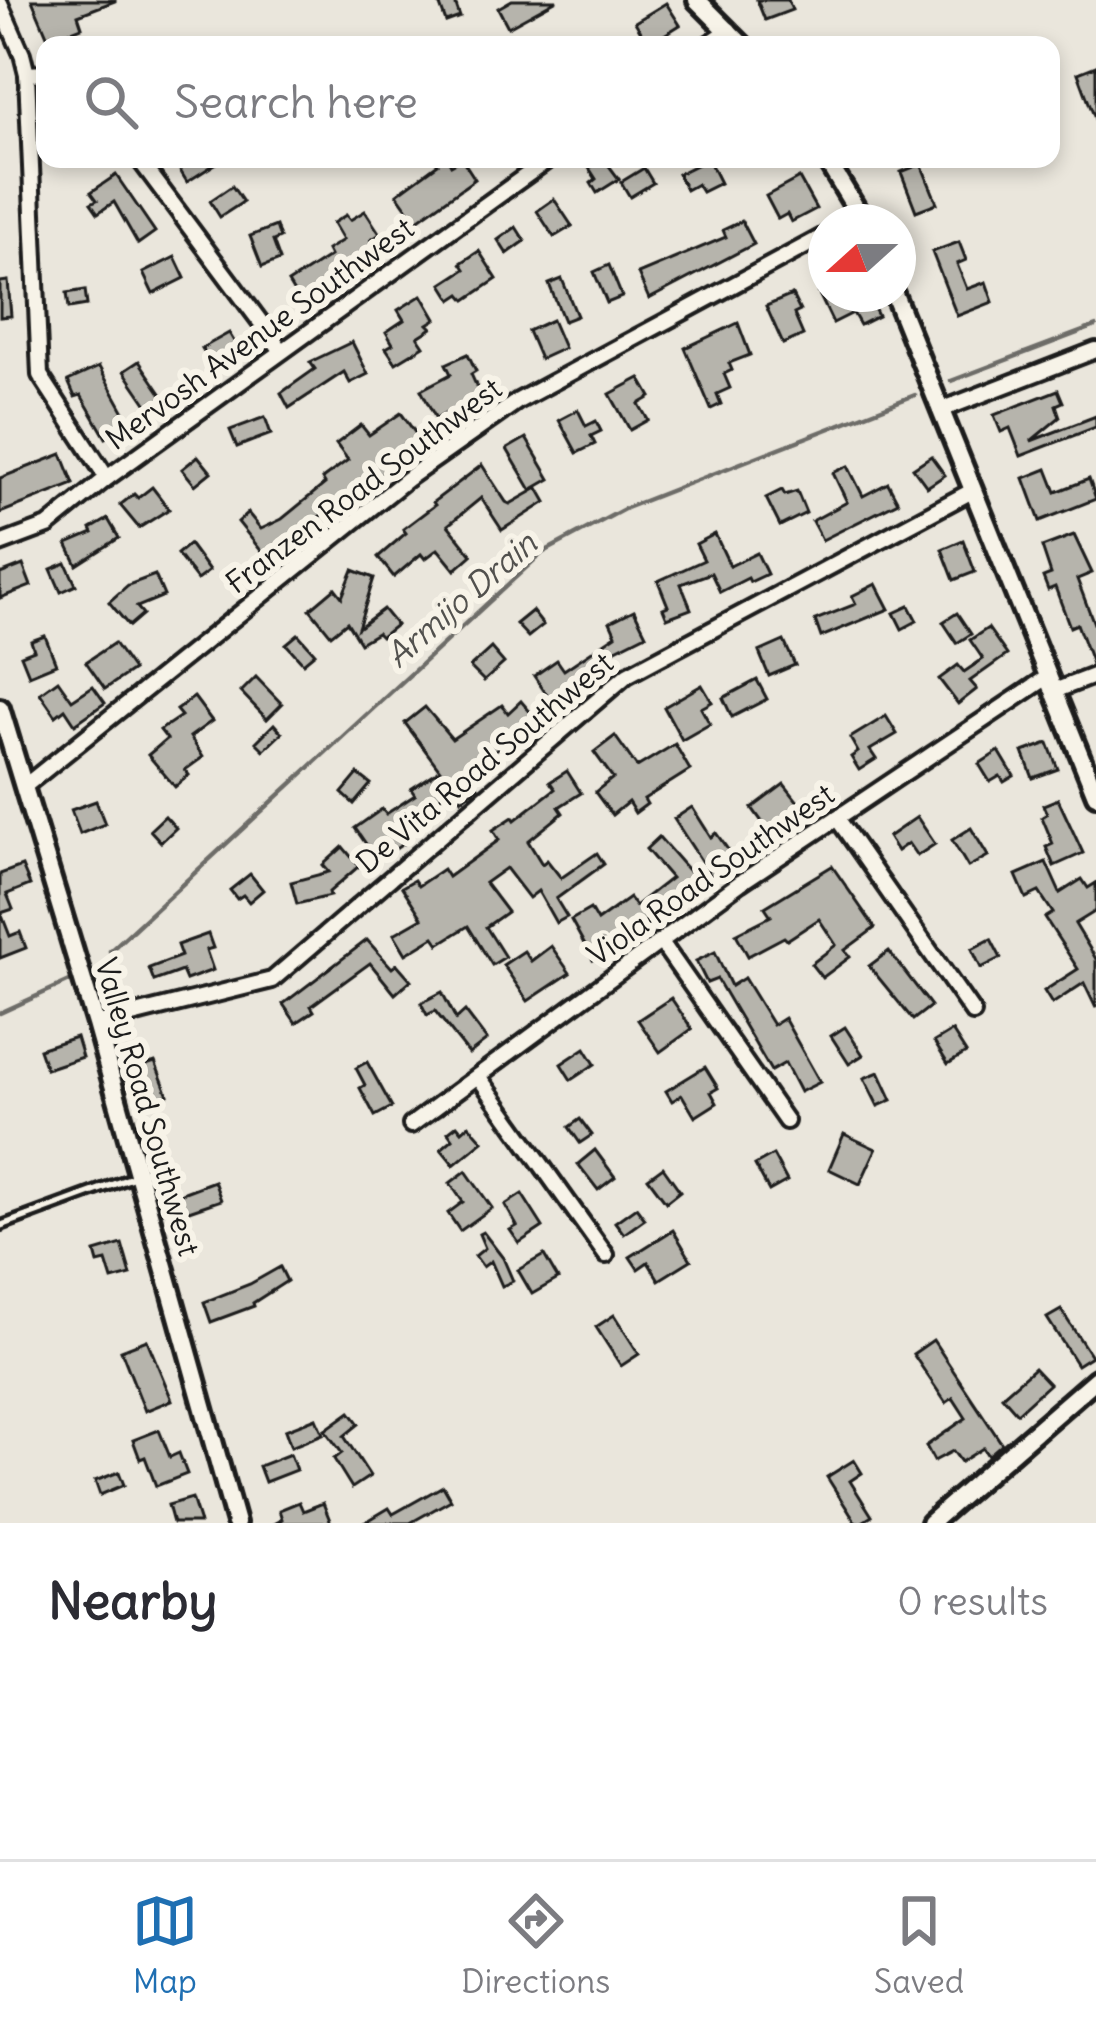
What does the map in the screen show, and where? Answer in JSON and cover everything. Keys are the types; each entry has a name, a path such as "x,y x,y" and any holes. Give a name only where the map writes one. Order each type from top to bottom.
{"street":[{"path":"697,0 734,36"},
{"path":"0,4 27,74 40,375 107,478"},
{"path":"719,36 728,29"},
{"path":"27,74 36,74"},
{"path":"146,168 282,351"},
{"name":"Mervosh Avenue Southwest","path":"0,544 48,526 107,478 536,168"},
{"path":"831,168 850,204"},
{"name":"Franzen Road Southwest","path":"25,786 406,479 518,401 808,245"},
{"path":"901,312 1096,795"},
{"path":"941,410 1096,350"},
{"name":"De Vita Road Southwest","path":"96,1024 272,980 628,675 972,491"},
{"name":"Viola Road Southwest","path":"410,1125 837,818 1052,684 1096,675"},
{"name":"Valley Road Southwest","path":"0,708 140,1175 236,1523"},
{"path":"837,818 973,1013"},
{"path":"661,942 786,1121"},
{"path":"478,1076 606,1255"},
{"path":"930,1523 1096,1378"}],"lane":[{"path":"0,1226 140,1175"}],"building":[{"path":"32,0 115,0 78,15 82,27 47,36"},
{"path":"438,0 454,0 460,17 446,22"},
{"path":"512,0 557,0 508,27 498,8"},
{"path":"757,0 788,0 792,10 765,20"},
{"path":"666,3 680,25 662,36 641,36 635,22"},
{"path":"1096,66 1096,119 1095,119 1078,73"},
{"path":"178,168 209,168 187,182"},
{"path":"433,168 468,168 475,179 416,221 397,194"},
{"path":"589,168 611,168 619,179 597,193 591,183 596,179"},
{"path":"644,168 653,183 630,197 621,182"},
{"path":"690,168 712,168 720,183 702,192 697,184 686,190 678,174"},
{"path":"923,168 937,203 916,211 901,172"},
{"path":"116,175 155,232 138,244 114,202 98,213 91,203 97,200 91,192"},
{"path":"799,178 813,204 808,204 808,213 791,222 787,214 778,219 766,196"},
{"path":"232,186 243,202 220,217 210,201"},
{"path":"554,199 572,226 554,237 537,211"},
{"path":"365,211 380,234 371,240 378,252 358,264 365,275 348,285 343,276 300,303 288,283 330,256 327,250 343,240 333,223"},
{"path":"742,221 754,244 649,299 638,274 726,237 723,230"},
{"path":"276,226 280,238 273,241 280,260 262,267 250,236"},
{"path":"516,227 525,241 507,254 498,240"},
{"path":"959,242 966,260 957,264 967,289 986,282 993,302 957,316 932,252"},
{"path":"479,251 497,279 466,300 461,294 452,300 442,284 465,269 461,263"},
{"path":"175,257 185,278 153,294 143,273"},
{"path":"609,265 622,297 607,303 594,272"},
{"path":"562,279 577,316 564,321 549,284"},
{"path":"8,281 11,316 0,317 0,282"},
{"path":"85,290 87,305 69,308 67,293"},
{"path":"422,295 436,319 418,337 424,346 396,363 386,348 393,344 386,332 404,320 398,310"},
{"path":"792,295 803,335 783,344 766,306"},
{"path":"828,312 876,312 878,316 860,325 853,313 833,323"},
{"path":"552,320 564,348 540,359 528,331"},
{"path":"738,323 750,355 729,363 732,370 724,374 730,388 717,394 721,404 711,409 685,348"},
{"path":"229,333 238,348 211,364 202,348"},
{"path":"352,342 368,374 350,383 344,372 289,408 281,393 315,369 310,362"},
{"path":"468,354 480,394 436,419 421,390 451,374 446,364"},
{"path":"139,361 165,399 150,409 124,371"},
{"path":"99,367 124,412 120,414 126,426 106,438 68,381"},
{"path":"640,378 651,397 639,404 648,420 630,430 610,394"},
{"path":"1058,390 1063,402 1056,405 1060,417 1031,441 1096,416 1096,427 1021,456 1010,428 1001,432 994,415"},
{"path":"578,410 586,426 596,421 601,431 591,436 595,444 577,453 559,420"},
{"path":"401,413 419,438 388,460 392,467 266,557 238,522 248,513 261,529 282,519 348,460 336,444 361,425 369,435"},
{"path":"265,417 271,434 237,447 230,430"},
{"path":"526,438 550,479 531,490 507,449"},
{"path":"62,454 74,484 0,513 0,478"},
{"path":"198,456 211,472 195,485 182,469"},
{"path":"931,456 945,475 927,487 913,468"},
{"path":"482,465 506,502 538,488 546,502 502,530 481,498 448,525 472,555 455,570 438,549 425,559 421,554 394,577 378,557 433,502"},
{"path":"848,466 863,496 888,483 898,502 822,540 812,521 847,502 833,473"},
{"path":"1047,469 1056,492 1089,479 1096,499 1040,521 1024,478"},
{"path":"152,487 169,509 139,528 120,505"},
{"path":"782,490 785,495 797,491 806,513 780,526 766,498"},
{"path":"108,519 119,538 77,565 67,544 93,533 91,529"},
{"path":"715,534 730,566 757,553 767,574 720,592 711,573 681,584 691,609 667,618 663,608 668,606 658,581 704,560 696,544"},
{"path":"1074,535 1092,573 1077,579 1096,629 1096,664 1092,664 1077,624 1070,627 1055,587 1048,590 1043,577 1051,574 1042,547"},
{"path":"963,540 975,572 954,580 942,549"},
{"path":"189,544 209,571 197,580 177,554"},
{"path":"66,563 76,585 61,592 51,569"},
{"path":"23,565 31,586 0,598 0,574"},
{"path":"353,570 374,578 358,628 383,609 396,625 381,637 377,633 360,643 347,622 331,635 310,609 335,588 342,597"},
{"path":"155,575 164,596 137,607 143,614 129,626 109,602 128,585"},
{"path":"876,584 889,609 821,637 815,620 856,604 852,596"},
{"path":"909,606 917,621 902,629 894,613"},
{"path":"634,610 646,634 608,653 613,660 551,701 534,676 557,660 564,670 616,635 610,622"},
{"path":"532,611 543,625 528,637 516,624"},
{"path":"957,613 971,634 957,643 943,622"},
{"path":"988,628 1007,655 970,681 977,689 958,704 939,679 958,665 964,672 983,659 970,640"},
{"path":"298,634 315,653 303,663 286,644"},
{"path":"45,636 56,664 29,675 21,655 34,650 31,641"},
{"path":"784,641 795,665 769,676 759,652"},
{"path":"114,643 133,670 105,689 86,662"},
{"path":"491,648 504,663 484,681 470,667"},
{"path":"256,677 282,704 267,719 241,692"},
{"path":"58,680 72,700 93,686 105,703 75,724 65,709 56,716 40,693"},
{"path":"757,680 767,699 732,717 723,698"},
{"path":"702,685 712,702 701,708 710,724 682,740 664,707"},
{"path":"194,697 212,721 190,737 203,757 185,770 189,775 175,787 148,755 167,739 160,730 181,716 176,710"},
{"path":"521,701 538,721 472,766 478,773 471,778 478,787 462,799 454,787 396,829 406,842 388,854 383,847 373,854 355,828 382,809 386,814 415,795 411,789 440,770 405,723 425,707 452,739 502,705 508,713"},
{"path":"886,716 897,734 870,750 876,759 859,770 851,757 858,752 850,738"},
{"path":"274,724 282,733 264,750 256,742"},
{"path":"615,736 637,767 675,744 690,770 644,799 647,804 635,813 628,802 612,815 595,792 613,778 594,752"},
{"path":"1048,743 1058,769 1033,778 1023,752"},
{"path":"999,751 1014,776 990,782 979,764"},
{"path":"567,771 581,793 559,807 563,813 528,841 542,864 547,860 561,878 597,853 604,864 556,899 567,917 556,923 538,891 529,898 506,868 485,883 507,912 486,927 505,957 492,965 468,926 439,944 434,937 406,954 394,934 422,918 402,887 414,880 418,886 443,869 448,877 499,840 493,830 515,820 555,789 550,782"},
{"path":"358,774 371,784 354,804 342,793"},
{"path":"784,784 806,812 773,837 752,808"},
{"path":"1058,799 1083,853 1054,866 1046,847 1053,844 1042,817 1047,814 1043,805"},
{"path":"96,801 105,824 80,834 71,810"},
{"path":"692,807 711,837 716,833 736,861 713,879 674,819"},
{"path":"165,816 176,828 161,842 150,830"},
{"path":"917,817 935,844 917,856 908,843 897,851 888,837"},
{"path":"971,828 988,856 968,867 952,840"},
{"path":"659,837 701,885 593,960 571,920 590,909 597,921 629,898 635,906 671,878 646,849"},
{"path":"343,847 359,866 330,896 297,904 291,882 329,872 323,865"},
{"path":"1046,862 1060,893 1082,879 1088,888 1096,883 1096,911 1075,924 1096,959 1096,1008 1084,983 1052,1004 1044,991 1078,969 1045,918 1053,913 1039,892 1026,898 1016,875"},
{"path":"22,866 30,885 7,894 13,909 1,913 10,936 20,932 26,948 0,958 0,874"},
{"path":"832,866 875,928 845,950 850,957 822,978 811,964 836,945 819,919 787,940 784,937 748,956 736,934 771,916 765,907"},
{"path":"250,874 263,890 249,902 243,895 237,899 230,890"},
{"path":"208,934 213,948 206,950 213,970 186,980 182,971 154,981 149,968 181,956 177,945"},
{"path":"991,939 1001,958 981,968 972,949"},
{"path":"367,940 392,968 397,964 411,980 395,994 370,963 311,1006 314,1011 296,1023 283,1004"},
{"path":"551,946 570,973 528,1001 503,965 524,951 531,961"},
{"path":"889,951 931,1006 913,1020 869,966"},
{"path":"715,952 731,986 744,978 773,1025 784,1018 820,1082 800,1092 785,1063 771,1071 717,979 707,983 696,961"},
{"path":"442,992 456,1019 465,1011 487,1040 469,1054 435,1011 427,1015 421,1003"},
{"path":"671,998 692,1029 660,1052 638,1020"},
{"path":"845,1027 863,1055 849,1064 831,1036"},
{"path":"952,1031 966,1053 948,1064 934,1042"},
{"path":"76,1037 82,1057 46,1069 39,1049"},
{"path":"585,1048 595,1064 571,1080 561,1064"},
{"path":"155,1062 168,1095 150,1102 137,1068"},
{"path":"367,1062 392,1107 375,1116 360,1088 365,1085 356,1068"},
{"path":"705,1067 718,1088 711,1092 717,1103 695,1117 682,1095 672,1101 666,1091"},
{"path":"879,1072 892,1100 878,1106 864,1078"},
{"path":"580,1119 592,1135 580,1143 569,1127"},
{"path":"457,1125 462,1131 469,1125 483,1141 454,1165 441,1149 453,1139 448,1132"},
{"path":"844,1134 876,1149 860,1184 829,1169"},
{"path":"595,1150 615,1177 598,1190 578,1164"},
{"path":"773,1155 787,1181 769,1191 755,1165"},
{"path":"663,1167 680,1191 666,1202 648,1178"},
{"path":"466,1171 492,1208 460,1231 448,1213 463,1202 450,1183"},
{"path":"214,1181 221,1200 180,1214 174,1196"},
{"path":"522,1194 543,1227 519,1243 510,1230 517,1226 505,1205"},
{"path":"636,1207 645,1219 624,1234 615,1222"},
{"path":"673,1230 691,1260 659,1280 648,1262 638,1269 630,1257"},
{"path":"483,1232 513,1281 502,1286 491,1261 483,1267 475,1256 485,1248 479,1234"},
{"path":"122,1244 131,1275 112,1280 106,1261 98,1263 95,1252"},
{"path":"544,1255 558,1279 532,1294 518,1270"},
{"path":"280,1267 287,1281 254,1306 211,1322 204,1302"},
{"path":"1061,1310 1091,1356 1077,1365 1047,1318"},
{"path":"614,1315 639,1354 621,1366 596,1327"},
{"path":"147,1340 172,1400 145,1411 121,1350"},
{"path":"933,1340 1002,1444 988,1456 983,1448 961,1462 953,1451 934,1461 926,1446 966,1418 953,1398 946,1403 913,1354"},
{"path":"1034,1368 1049,1384 1017,1413 1002,1396"},
{"path":"350,1412 359,1424 344,1436 370,1476 352,1488 334,1459 342,1453 325,1430"},
{"path":"316,1418 323,1434 291,1447 285,1430"},
{"path":"159,1430 170,1457 179,1453 187,1474 156,1486 133,1440"},
{"path":"290,1454 296,1470 265,1482 259,1466"},
{"path":"854,1460 862,1473 850,1481 872,1516 861,1523 856,1523 827,1477"},
{"path":"119,1472 124,1485 100,1495 95,1481"},
{"path":"443,1486 451,1500 410,1523 364,1523 389,1508 393,1514"},
{"path":"192,1498 200,1523 173,1523 168,1505"},
{"path":"299,1502 303,1511 323,1503 331,1523 275,1523 282,1519 279,1510"}],"waterway":[{"name":"Armijo Drain","path":"951,381 1096,326"},
{"name":"Armijo Drain","path":"110,951 542,553 626,508 915,395"},
{"name":"Armijo Drain","path":"0,1013 74,979"}]}
